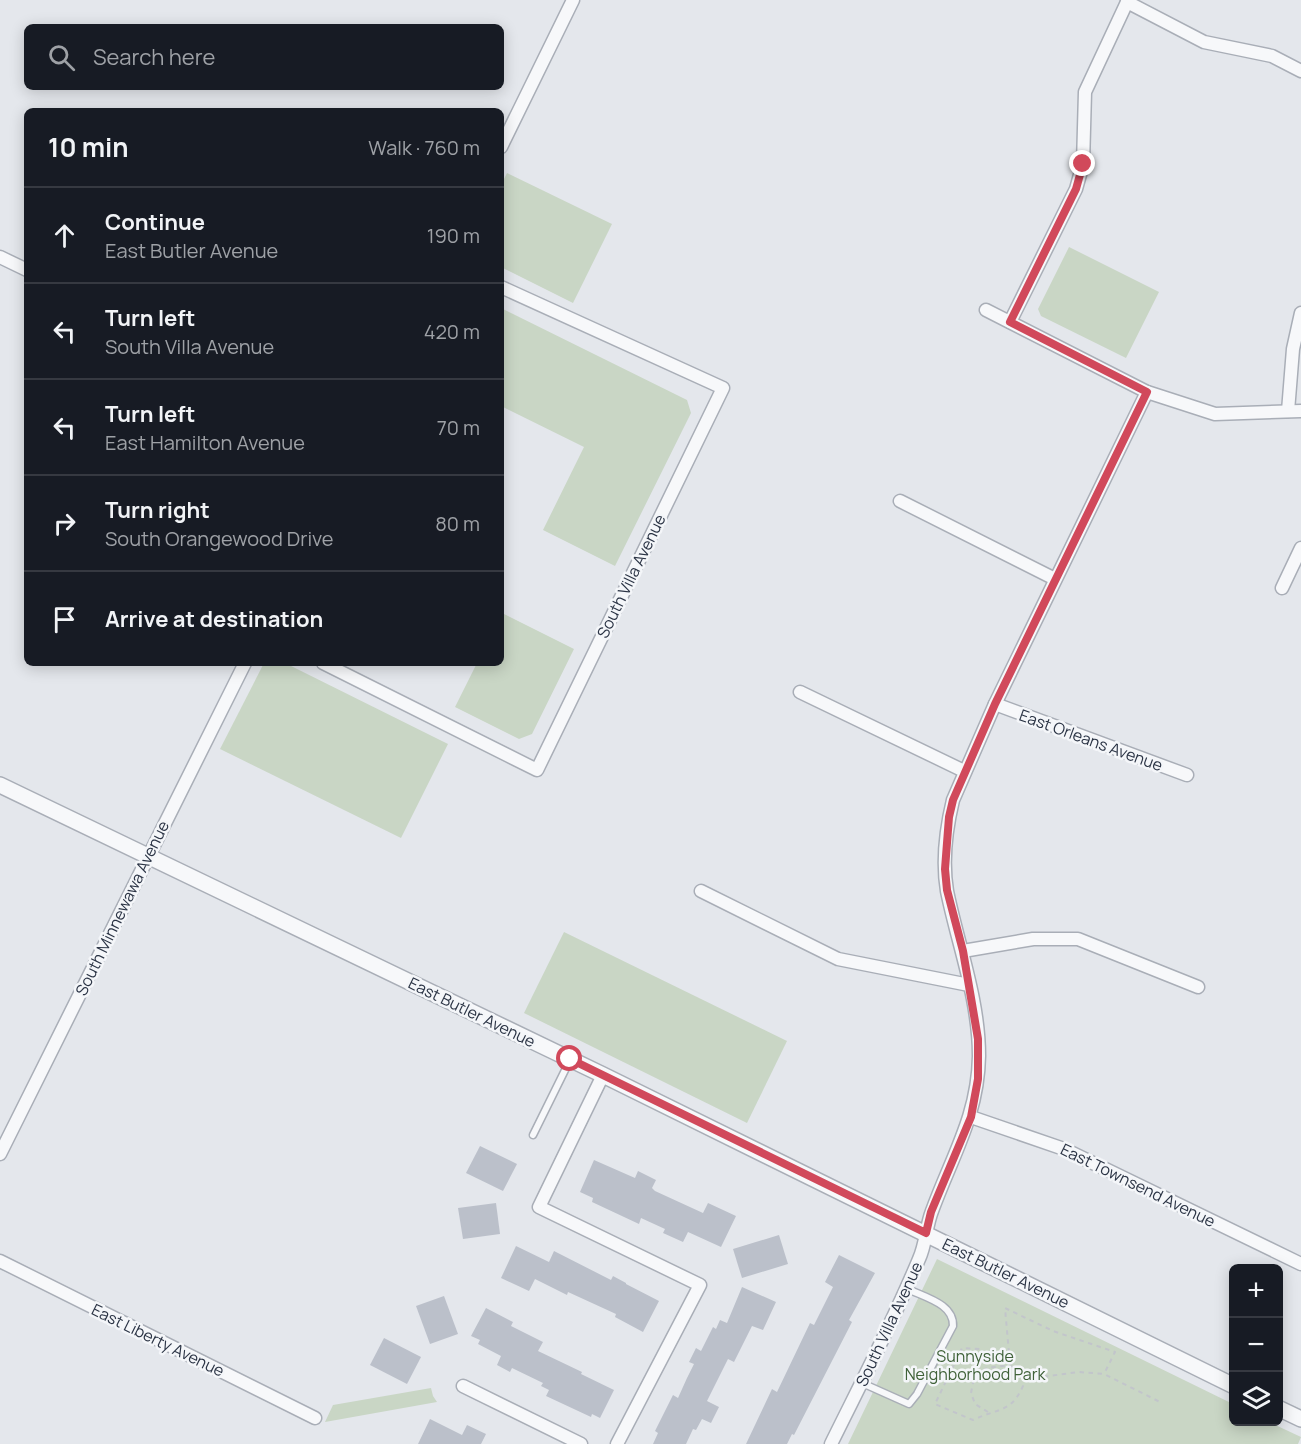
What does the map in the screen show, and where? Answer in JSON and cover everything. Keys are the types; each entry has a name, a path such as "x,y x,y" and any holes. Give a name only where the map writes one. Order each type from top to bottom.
{"street":[{"path":"504,141 573,0"},
{"path":"1010,322 1076,189 1083,164 1085,92 1128,1 1204,42 1272,56 1301,71"},
{"path":"0,257 24,269"},
{"name":"South Villa Avenue","path":"329,666 537,770 723,388 504,288"},
{"path":"986,310 1147,392 1215,414 1295,411 1293,349 1301,313"},
{"name":"South Villa Avenue","path":"831,1444 921,1256 931,1212 971,1117 975,1099 979,1058 978,1039 963,951 947,890 945,869 949,817 964,771 995,704 1147,392"},
{"path":"900,501 1055,579"},
{"path":"1282,588 1301,548"},
{"name":"South Minnewawa Avenue","path":"0,1154 243,666"},
{"path":"800,692 964,771"},
{"name":"East Orleans Avenue","path":"995,704 1187,775"},
{"name":"East Butler Avenue","path":"0,784 603,1075 1229,1384"},
{"path":"701,891 838,959 969,985"},
{"path":"963,951 1033,939 1078,939 1198,987"},
{"path":"603,1075 539,1207 700,1286 617,1444"},
{"name":"East Townsend Avenue","path":"971,1117 1064,1149 1301,1264"},
{"name":"East Liberty Avenue","path":"0,1261 315,1419"},
{"path":"463,1386 581,1444"},
{"path":"1283,1410 1301,1419"}],"lane":[{"path":"533,1135 570,1059"},
{"path":"861,1382 909,1404 917,1394 953,1326 953,1318 946,1308 906,1288"}],"path":[{"path":"1010,1365 1005,1308 1053,1331 1115,1352 1104,1374"},
{"path":"1026,1379 1019,1397 1005,1410 989,1413 973,1420 935,1404 962,1347 980,1349 982,1358 1009,1357 1010,1365 1026,1379 1079,1372 1104,1374 1160,1402"},
{"path":"989,1413 975,1404 971,1393 974,1378 987,1368 1010,1365"}],"green space":[{"path":"507,173 612,224 573,303 504,268 504,179"},
{"path":"1069,247 1159,292 1126,358 1041,316 1038,309"},
{"path":"504,309 687,400 691,413 615,566 543,530 584,447 504,407"},
{"path":"504,614 574,649 532,734 519,739 455,707 476,666 504,666"},
{"path":"262,666 291,666 448,744 401,838 220,749"},
{"path":"564,932 787,1041 747,1123 524,1013"},
{"name":"Sunnyside Neighborhood Park","path":"937,1259 1229,1402 1229,1426 1278,1426 1301,1437 1298,1444 848,1444"},
{"path":"431,1388 437,1402 325,1422 333,1405"}],"building":[{"path":"480,1146 517,1164 503,1191 466,1173"},
{"path":"594,1160 635,1178 638,1171 656,1180 652,1188 655,1191 703,1213 708,1203 736,1216 721,1247 688,1232 683,1242 663,1233 665,1229 641,1218 639,1224 592,1202 593,1198 580,1192"},
{"path":"496,1203 500,1234 463,1239 458,1208"},
{"path":"779,1235 788,1264 742,1278 733,1249"},
{"path":"516,1246 549,1262 554,1251 611,1280 613,1276 659,1301 643,1332 615,1317 616,1314 568,1292 567,1295 535,1279 529,1291 501,1278"},
{"path":"839,1255 875,1273 849,1320 852,1322 794,1435 792,1434 787,1444 746,1444 772,1389 777,1392 810,1323 814,1325 833,1287 825,1282"},
{"path":"742,1287 776,1302 763,1330 752,1326 734,1362 728,1359 707,1401 719,1407 711,1423 702,1419 696,1430 693,1429 686,1444 653,1444 658,1433 655,1431 673,1395 678,1398 694,1364 689,1362 696,1348 701,1351 713,1327 716,1329 720,1320 727,1323"},
{"path":"444,1296 458,1334 430,1344 416,1306"},
{"path":"486,1308 513,1322 511,1326 543,1342 538,1351 614,1390 600,1418 592,1414 591,1417 546,1396 549,1390 541,1386 543,1383 512,1368 510,1372 497,1365 501,1356 478,1344 480,1340 471,1336"},
{"path":"384,1338 421,1357 407,1384 370,1365"},
{"path":"430,1419 462,1435 467,1425 486,1434 481,1444 418,1444"}],"route":[{"path":"570,1059 926,1233 931,1212 971,1117 978,1079 978,1039 963,951 947,890 945,869 945,846 953,800 995,704 1147,392 1010,322 1076,189 1083,164"}]}
